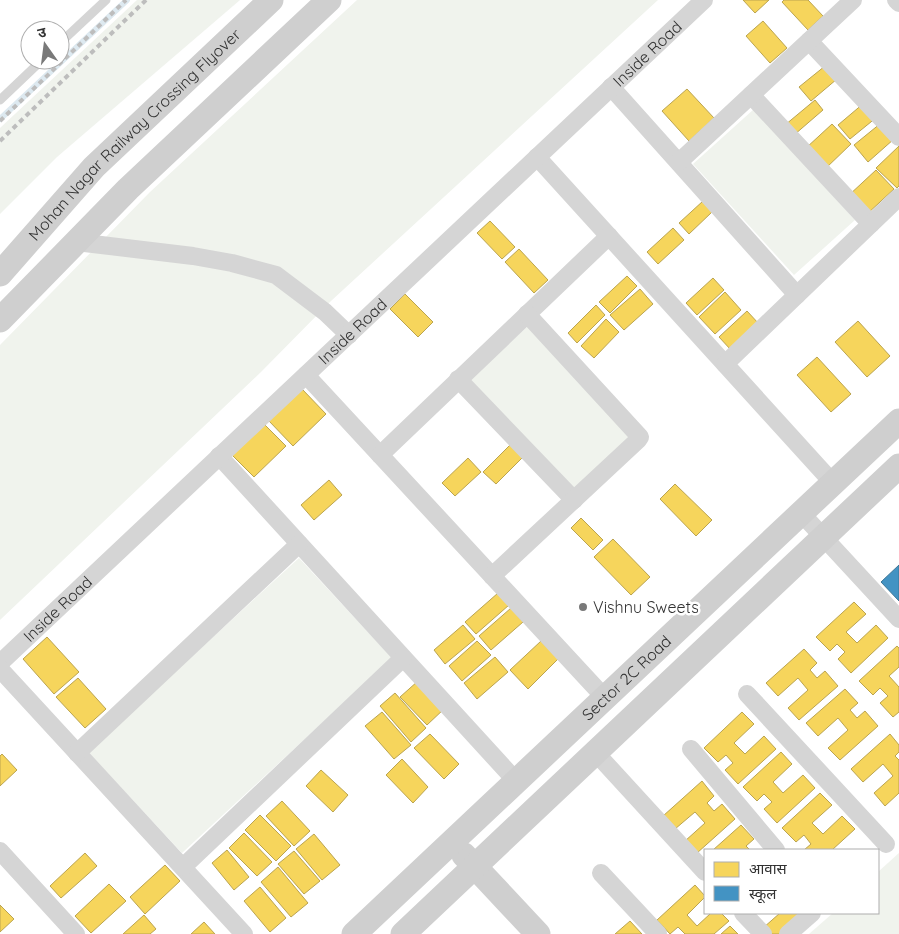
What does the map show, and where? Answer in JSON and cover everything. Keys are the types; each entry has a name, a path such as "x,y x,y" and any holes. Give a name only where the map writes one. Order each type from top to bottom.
{"street":[{"name":"Mohan Nagar Railway Crossing Flyover","path":"0,274 94,167 271,0"},
{"name":"Mohan Nagar Railway Crossing Flyover","path":"0,320 128,189 329,0"},
{"name":"Inside Road","path":"0,663 704,0"},
{"path":"679,162 853,0"},
{"path":"896,0 899,3"},
{"path":"809,41 899,137"},
{"path":"612,87 797,295"},
{"path":"751,95 871,224"},
{"path":"537,157 833,483"},
{"path":"725,364 899,197"},
{"path":"380,455 609,236"},
{"path":"76,242 194,256 232,263 276,276 325,312 349,335"},
{"path":"492,576 640,437 527,314"},
{"path":"306,375 605,698"},
{"path":"458,380 574,500"},
{"name":"Sector 2C Road","path":"354,934 899,421"},
{"path":"219,456 516,782"},
{"name":"Sector 2C Road","path":"403,934 899,466"},
{"path":"801,513 899,619"},
{"path":"77,753 299,544"},
{"path":"680,627 702,652"},
{"path":"183,868 403,658"},
{"path":"0,669 244,934"},
{"path":"747,694 888,842"},
{"path":"691,749 775,849"},
{"path":"595,752 704,871"},
{"path":"452,842 538,934"},
{"path":"0,851 76,934"},
{"path":"600,873 658,934"},
{"path":"744,914 763,934"},
{"path":"788,934 811,914"}],"lane":[{"path":"70,34 106,0"},
{"path":"0,100 32,70"}],"shaded area":[{"path":"137,0 240,0 57,157 0,214 0,128 62,70 70,70 70,63"},
{"path":"357,0 658,0 331,301 261,372 0,620 0,345 150,192"},
{"path":"754,109 855,220 794,275 693,164"},
{"path":"528,326 631,437 573,491 470,379"},
{"path":"299,558 392,658 182,853 88,752"},
{"path":"899,853 899,934 809,934 832,914 879,914 879,871"}],"building: आवास":[{"path":"743,0 769,0 755,13"},
{"path":"784,0 808,0 823,16 808,30 782,2"},
{"path":"763,21 787,48 770,63 746,36"},
{"path":"825,66 837,79 811,101 799,87"},
{"path":"687,89 714,118 689,141 662,111"},
{"path":"815,100 823,110 794,135 785,125"},
{"path":"864,103 877,117 850,139 838,125"},
{"path":"881,123 894,139 868,162 854,145"},
{"path":"832,124 851,144 825,169 806,148"},
{"path":"899,146 899,186 897,188 876,168"},
{"path":"876,170 894,189 866,215 848,196"},
{"path":"703,201 712,212 689,234 679,223"},
{"path":"490,221 515,247 502,259 477,233"},
{"path":"673,228 684,240 658,264 647,252"},
{"path":"519,249 548,280 534,293 505,262"},
{"path":"627,276 637,286 610,313 599,302"},
{"path":"713,278 724,290 697,315 686,303"},
{"path":"640,289 653,304 624,330 610,315"},
{"path":"725,292 741,310 715,334 699,317"},
{"path":"405,294 433,322 418,337 390,309"},
{"path":"596,305 605,315 577,343 568,333"},
{"path":"747,311 759,324 731,350 719,337"},
{"path":"606,319 619,332 594,358 581,346"},
{"path":"858,321 890,356 867,377 835,342"},
{"path":"817,357 851,394 831,412 797,375"},
{"path":"302,389 326,414 293,446 269,421"},
{"path":"263,423 286,446 254,477 231,454"},
{"path":"511,444 523,457 496,484 483,472"},
{"path":"468,458 481,472 455,496 442,483"},
{"path":"329,480 342,495 314,520 301,505"},
{"path":"675,484 712,520 696,536 660,499"},
{"path":"581,518 603,540 593,550 571,528"},
{"path":"613,539 650,577 631,595 594,557"},
{"path":"498,593 509,605 476,634 465,622"},
{"path":"854,602 866,614 846,632 857,643 876,625 888,638 851,673 838,659 845,652 837,644 830,651 816,637"},
{"path":"511,608 523,622 491,650 479,636"},
{"path":"463,625 475,639 445,664 434,650"},
{"path":"47,637 79,672 54,694 23,659"},
{"path":"477,641 491,655 462,681 449,666"},
{"path":"541,641 558,659 528,689 510,670"},
{"path":"897,646 899,648 899,667 889,676 899,687 899,712 893,717 880,703 888,696 880,688 873,695 859,681"},
{"path":"804,649 817,663 810,670 817,678 825,671 838,686 799,720 788,708 808,690 798,678 778,696 766,683"},
{"path":"495,657 508,672 477,699 464,683"},
{"path":"78,678 106,709 85,728 56,697"},
{"path":"418,681 445,708 427,725 400,697"},
{"path":"845,689 858,703 850,710 857,718 865,711 878,726 840,760 828,748 848,730 838,718 818,736 806,723"},
{"path":"395,693 426,728 411,742 380,706"},
{"path":"382,712 411,745 394,759 365,726"},
{"path":"742,712 754,724 734,743 745,754 764,736 776,749 738,784 725,770 733,763 726,755 718,762 704,748"},
{"path":"430,734 459,764 444,779 414,748"},
{"path":"890,734 899,745 899,752 895,756 899,760 899,793 885,806 874,793 893,776 883,764 863,782 851,769"},
{"path":"781,752 792,764 773,782 783,793 803,775 815,788 777,823 764,809 772,802 764,794 757,801 743,787"},
{"path":"2,754 17,770 0,786 0,756"},
{"path":"402,759 428,787 413,803 386,775"},
{"path":"321,770 348,795 333,812 306,786"},
{"path":"702,781 714,796 707,803 714,811 722,804 735,819 697,853 685,841 705,823 695,812 675,829 663,816"},
{"path":"820,793 832,805 812,823 823,834 842,816 855,829 833,849 805,849 811,844 804,835 796,842 782,828"},
{"path":"282,801 310,831 294,846 266,816"},
{"path":"260,815 291,846 276,861 245,830"},
{"path":"741,825 754,839 746,846 749,849 714,849"},
{"path":"244,833 272,862 257,876 229,848"},
{"path":"314,834 340,865 322,880 296,849"},
{"path":"227,850 249,877 234,890 212,863"},
{"path":"294,851 320,881 304,894 278,864"},
{"path":"85,853 97,866 61,898 50,886"},
{"path":"165,865 180,881 145,914 130,897"},
{"path":"278,867 308,903 291,917 261,882"},
{"path":"109,884 126,901 91,933 75,916"},
{"path":"695,885 704,895 704,898 687,915 697,926 710,914 722,914 729,921 714,934 685,934 678,927 670,934 657,920"},
{"path":"260,887 286,918 270,932 244,901"},
{"path":"0,905 14,919 0,932"},
{"path":"779,914 804,914 781,934 769,934 763,928"},
{"path":"144,915 156,929 150,934 123,934"},
{"path":"630,921 642,934 615,934"},
{"path":"204,922 215,934 191,934"},
{"path":"730,926 738,934 721,934"}],"building: स्कूल":[{"path":"899,565 899,601 881,582"}],"waterway":[{"path":"0,119 127,0"}],"railway":[{"path":"0,121 126,0"},
{"path":"0,141 146,0"}],"place":[{"name":"Vishnu Sweets","path":"583,607"}]}
